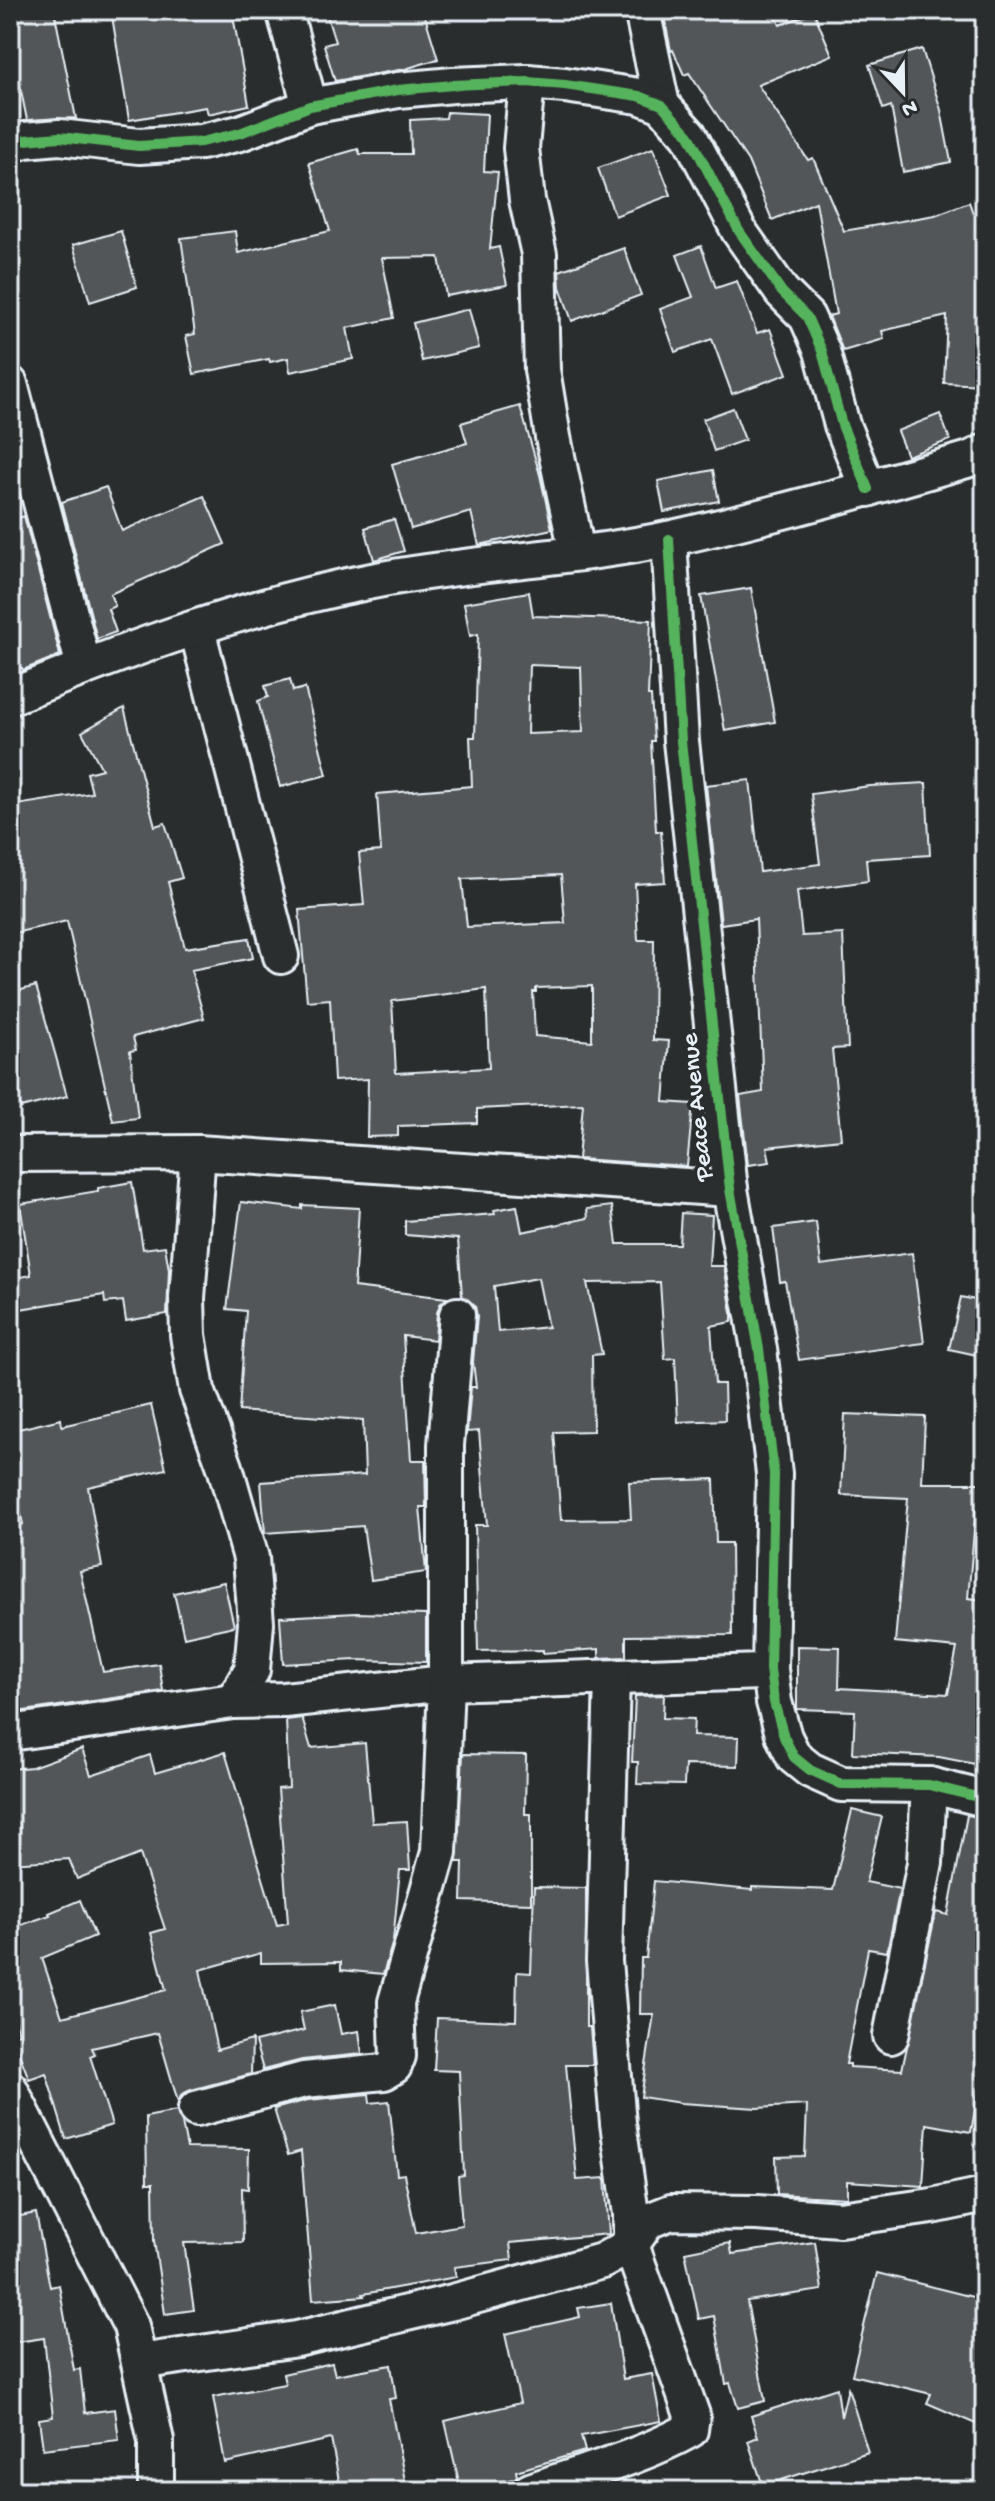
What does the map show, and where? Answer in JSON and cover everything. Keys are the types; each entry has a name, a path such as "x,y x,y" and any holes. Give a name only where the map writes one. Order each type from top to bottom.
{"street":[{"path":"284,10 310,106"},
{"path":"642,10 662,105"},
{"path":"527,82 521,148 527,200 539,254 542,370 577,552"},
{"path":"10,145 25,140 59,137 139,146 201,142 240,133 310,106 398,90 527,82 639,96 662,105 689,135 739,231 782,292 807,317 822,351 842,425 868,489"},
{"path":"10,384 84,667"},
{"path":"10,697 84,667 248,611 373,581 669,539 868,489 985,452"},
{"name":"Peace Avenue","path":"669,539 681,741 730,1189 759,1349 774,1474 770,1669 774,1702 784,1737 794,1757 810,1770 841,1784 929,1785 985,1799"},
{"path":"197,629 281,956"},
{"path":"10,1154 198,1153 730,1189"},
{"path":"198,1153 187,1298 188,1335 197,1390 225,1467 251,1558 256,1623 252,1670 233,1701"},
{"path":"196,2109 304,2080 384,2072 394,2066 398,2056 396,2002 439,1852 446,1683 446,1445 457,1315"},
{"path":"10,1733 233,1701 284,1700 446,1683 761,1672 770,1669"},
{"path":"530,2491 635,2456 690,2430 692,2415 631,2245 631,2214 618,2123 604,1961 612,1678"},
{"path":"891,2036 925,1863 929,1785"},
{"path":"10,2089 131,2326 156,2441 156,2491"},
{"path":"139,2362 313,2335 453,2302 602,2261 631,2245 648,2221 671,2212 757,2213 840,2219 985,2195"}],"building":[{"path":"10,10 54,10 76,118 27,120 10,38"},
{"path":"111,10 232,10 249,105 208,114 206,107 129,120"},
{"path":"325,10 423,10 438,59 405,69 335,81 324,45 335,42"},
{"path":"675,10 773,10 780,25 814,12 832,55 758,85 808,160 813,158 844,231 935,215 969,202 973,213 985,210 985,385 944,383 947,316 882,331 884,339 843,351 829,316 836,314 816,202 772,220 748,161 689,73 684,75 671,51 664,16"},
{"path":"922,49 941,110 951,162 903,172 891,106 883,109 869,65"},
{"path":"447,112 487,114 484,171 498,172 490,249 499,247 507,285 446,296 439,257 382,258 394,318 347,328 353,359 290,372 288,358 270,362 269,359 194,374 186,336 195,334 181,238 235,231 238,253 330,231 309,163 358,149 360,154 411,154 410,120 446,118"},
{"path":"653,148 671,195 615,216 598,168"},
{"path":"121,231 137,287 90,302 73,245"},
{"path":"701,246 716,288 737,281 757,333 770,329 787,374 732,394 712,339 675,352 660,309 693,297 677,255"},
{"path":"624,248 641,295 572,321 560,287 559,271"},
{"path":"469,309 479,348 422,361 413,323"},
{"path":"520,406 552,529 479,545 471,512 411,529 392,464 467,443 461,423"},
{"path":"733,408 745,440 714,451 703,419"},
{"path":"940,414 950,440 907,456 897,431"},
{"path":"713,470 719,501 664,512 658,481"},
{"path":"106,487 122,531 204,496 225,544 110,594 115,606 108,609 116,632 97,639 62,502"},
{"path":"24,516 60,655 23,670 10,671 10,521"},
{"path":"394,519 404,551 374,560 365,528"},
{"path":"751,588 775,722 725,731 701,596"},
{"path":"529,592 533,616 651,620 648,696 651,696 654,741 651,741 656,831 661,831 665,882 635,884 638,940 654,940 653,1040 669,1041 664,1102 693,1104 687,1166 578,1159 583,1104 477,1109 477,1123 398,1126 398,1136 367,1137 368,1079 334,1081 330,999 307,1001 299,910 364,905 359,853 381,851 377,794 472,786 470,737 475,737 478,634 470,636 464,603","holes":["529,665 581,667 583,732 527,734","561,875 565,923 467,927 462,879","592,986 592,1041 535,1036 533,992 536,988","486,989 489,1068 396,1073 392,1001"]},
{"path":"290,679 293,691 305,688 327,775 280,787 258,701 268,697 265,686"},
{"path":"124,708 155,826 165,823 182,878 168,882 185,948 249,938 253,958 191,970 204,1018 133,1037 136,1050 130,1051 138,1118 113,1121 67,921 10,934 10,806 92,793 87,773 102,769 82,732"},
{"path":"750,780 760,872 820,864 811,794 870,786 926,783 930,855 866,859 868,881 797,891 802,936 843,934 848,1048 832,1049 841,1139 767,1147 770,1162 748,1165 740,1096 763,1092 756,919 721,924 706,785"},
{"path":"36,986 67,1096 21,1108 10,1068 10,993"},
{"path":"132,1182 143,1249 165,1246 169,1270 167,1314 126,1321 123,1301 105,1303 104,1295 20,1309 15,1278 31,1275 20,1204"},
{"path":"241,1202 302,1209 302,1205 359,1208 354,1287 447,1298 440,1304 437,1313 435,1340 403,1336 411,1460 425,1460 426,1507 420,1507 426,1572 371,1580 363,1526 265,1533 261,1482 365,1475 363,1420 239,1411 246,1311 227,1309"},
{"path":"517,1206 522,1232 588,1218 587,1209 612,1206 617,1244 679,1244 681,1213 712,1215 709,1266 724,1266 732,1312 732,1322 711,1326 715,1384 724,1384 725,1420 678,1422 675,1358 665,1359 660,1282 587,1283 602,1354 592,1355 593,1431 554,1432 561,1520 631,1519 629,1482 714,1479 716,1543 731,1543 732,1635 626,1636 626,1657 599,1658 599,1649 543,1653 543,1650 478,1651 475,1525 487,1525 479,1431 467,1432 471,1387 476,1387 473,1362 477,1316 475,1306 462,1296 458,1239 405,1235 405,1221 495,1214 494,1210","holes":["538,1278 548,1327 498,1332 494,1286"]},
{"path":"816,1222 821,1265 912,1253 924,1343 799,1360 785,1281 780,1282 773,1228"},
{"path":"961,1297 985,1302 985,1319 977,1355 949,1349"},
{"path":"151,1405 166,1469 88,1487 102,1567 80,1571 103,1672 159,1664 163,1691 10,1713 10,1527 23,1524 10,1470 10,1431 61,1419 62,1426"},
{"path":"845,1414 925,1417 922,1483 985,1483 985,1509 976,1509 968,1598 985,1600 985,1766 939,1757 853,1753 855,1711 797,1709 797,1646 840,1647 839,1688 948,1694 957,1648 895,1642 908,1498 841,1495"},
{"path":"224,1582 234,1626 184,1637 174,1593"},
{"path":"356,1613 426,1615 426,1662 356,1660 283,1664 280,1617"},
{"path":"664,1695 663,1718 694,1719 693,1736 739,1737 738,1766 685,1765 684,1785 637,1784 638,1762 632,1762 635,1696"},
{"path":"302,1718 311,1748 365,1743 372,1823 407,1821 410,1870 400,1870 393,1941 383,1974 341,1970 341,1962 261,1963 261,1953 200,1970 217,2050 252,2040 251,2074 191,2090 182,2094 178,2102 158,2033 92,2048 95,2054 90,2056 112,2125 66,2139 46,2073 29,2079 12,2035 19,2033 10,2005 10,1929 80,1900 95,1936 42,1958 62,2017 166,1990 151,1933 165,1929 140,1854 77,1879 69,1859 10,1863 10,1769 32,1767 82,1749 91,1775 150,1755 155,1773 225,1752 277,1925 288,1923 278,1789 289,1788 286,1720"},
{"path":"463,1754 526,1755 525,1814 531,1814 531,1903 462,1901 463,1862 457,1862"},
{"path":"852,1810 882,1817 866,1882 900,1889 887,1952 868,1949 846,2064 850,2067 902,2070 936,1912 948,1915 967,1815 985,1818 985,2039 971,2132 927,2124 923,2186 847,2181 847,2198 777,2194 776,2157 805,2156 807,2105 757,2108 641,2097 654,2014 640,2014 641,1958 646,1958 654,1881 752,1890 752,1887 833,1890"},
{"path":"534,1887 586,1888 586,2027 590,2027 593,2065 566,2065 577,2180 605,2178 609,2234 510,2243 512,2260 454,2267 456,2277 364,2296 313,2300 301,2151 288,2155 274,2109 308,2100 369,2094 370,2103 389,2101 397,2175 404,2174 416,2233 462,2225 458,2176 464,2175 459,2071 434,2070 437,2018 516,2021 517,1972 531,1973"},
{"path":"335,2005 341,2034 359,2031 362,2054 302,2060 263,2070 255,2042 304,2030 300,2012"},
{"path":"177,2111 187,2148 249,2149 248,2189 242,2188 243,2242 184,2243 194,2310 165,2314 154,2241 153,2183 147,2183 146,2117"},
{"path":"36,2213 50,2287 59,2285 74,2370 80,2369 85,2413 115,2409 119,2440 43,2449 39,2419 53,2417 44,2338 10,2343 10,2218"},
{"path":"815,2242 822,2290 747,2301 765,2401 738,2408 730,2383 726,2384 714,2316 699,2319 685,2252 730,2243 732,2254"},
{"path":"877,2273 985,2300 985,2428 927,2403 931,2394 852,2375"},
{"path":"611,2303 623,2379 652,2374 661,2421 581,2436 585,2451 516,2471 514,2479 461,2491 445,2421 520,2403 505,2334 580,2317 578,2308"},
{"path":"332,2363 335,2375 391,2365 396,2398 389,2399 407,2491 341,2491 331,2439 225,2463 213,2397 285,2384 283,2374"},
{"path":"837,2388 841,2417 848,2388 868,2452 763,2486 748,2441 758,2437 751,2416"}],"cycle path":[{"path":"10,145 25,140 59,137 139,146 201,142 240,133 310,106 398,90 453,85 527,82 565,85 639,96 662,105 689,135 739,231 782,292 807,317 822,351 842,425 868,489"},
{"path":"669,539 681,741 730,1189 759,1349 774,1474 770,1669 774,1702 784,1737 794,1757 810,1770 841,1784 929,1785 985,1799"}]}
